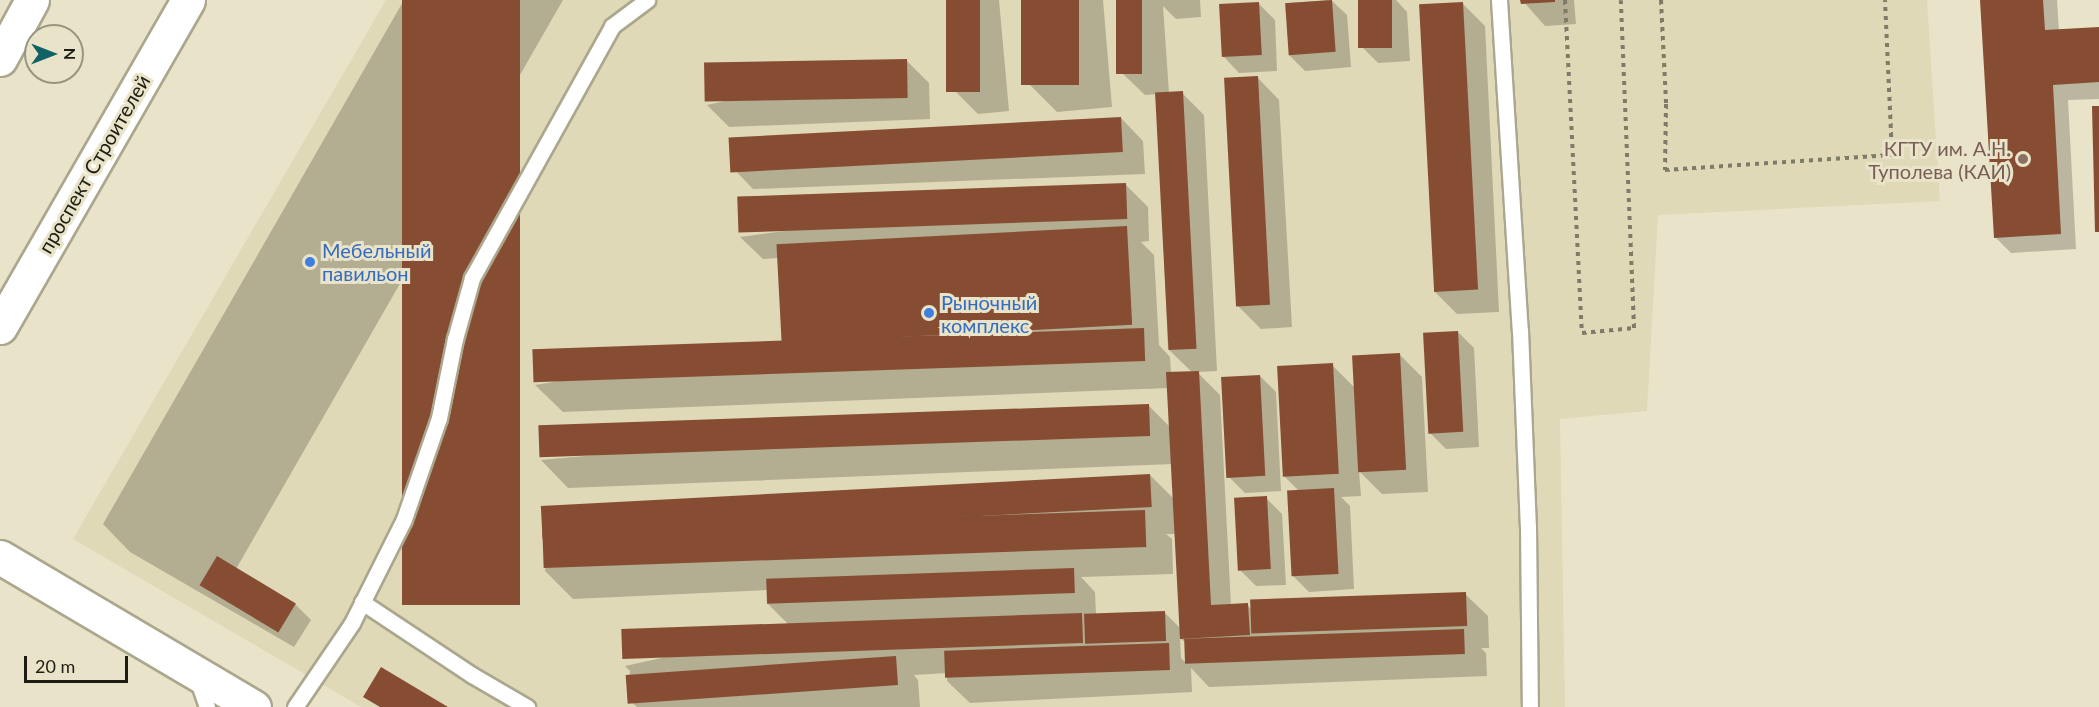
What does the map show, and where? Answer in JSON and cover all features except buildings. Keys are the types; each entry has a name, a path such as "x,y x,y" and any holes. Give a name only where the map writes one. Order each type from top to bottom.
{"main road":[{"path":"0,59 32,0"},
{"path":"153,61 160,0"},
{"name":"проспект Строителей","path":"0,327 188,0"},
{"path":"0,557 254,707"}],"lane":[{"path":"295,707 340,642 404,519 439,418 454,339 472,278 612,26 647,0"},
{"path":"1499,0 1520,330 1528,526 1530,707"},
{"path":"362,602 472,675 527,707"},
{"path":"195,672 207,707"}],"path":[{"path":"1565,0 1582,333 1634,328 1621,0"},
{"path":"1661,0 1666,104 1665,170 1892,155 1885,0"}],"shaded area":[{"name":"Рыночный комплекс","path":"386,0 1927,0 1940,201 1658,215 1647,411 1560,419 1565,707 361,707 73,539"}],"place":[{"name":"КГТУ им. А.Н. Туполева (КАИ)","path":"2023,159"},
{"name":"Мебельный павильон","path":"310,262"},
{"name":"Рыночный комплекс","path":"929,313"}]}
